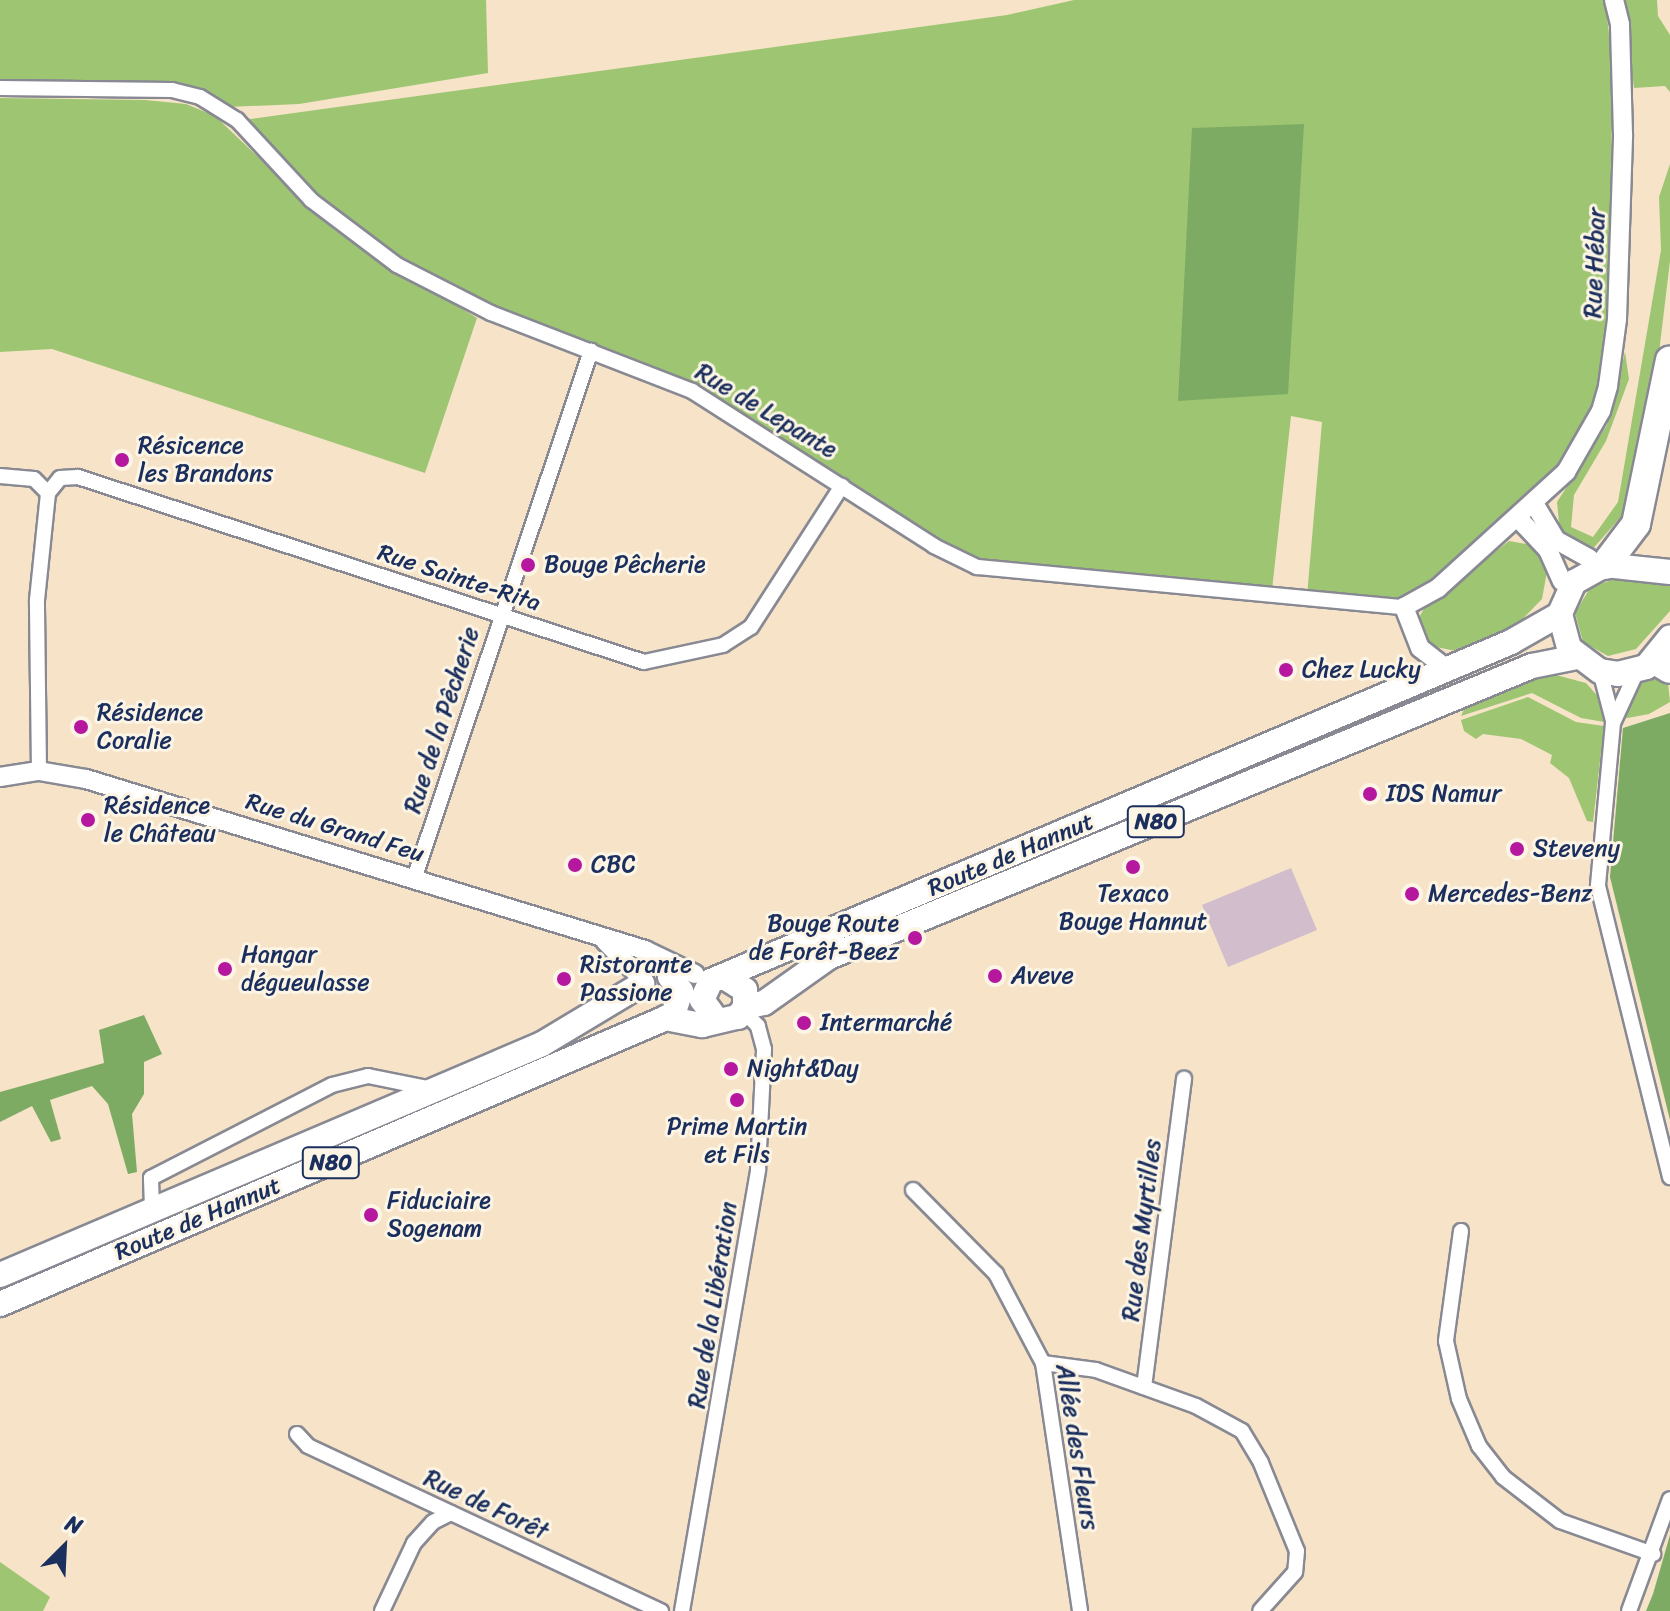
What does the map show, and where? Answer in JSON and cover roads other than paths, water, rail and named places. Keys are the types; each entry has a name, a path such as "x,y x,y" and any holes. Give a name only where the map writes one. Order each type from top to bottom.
{"highway":[{"path":"1597,562 1622,528 1648,465 1670,360"}],"main road":[{"path":"1530,633 1562,581 1597,562 1670,572"},
{"name":"Route de Hannut","path":"0,1275 569,1031 656,975 712,976 1530,633 1560,614 1574,582 1597,562"},
{"path":"1560,614 1564,637 1577,657 1600,671 1658,659"},
{"name":"Route de Hannut","path":"0,1304 662,1019 679,1025 716,1019 731,1020 744,1009 764,1003 829,957 1532,666 1577,657"},
{"path":"656,975 681,1000 662,1019 640,1007 656,975"},
{"path":"716,1019 702,1000 712,976 745,990 744,1009"}],"street":[{"name":"Rue Hébar","path":"1535,505 1566,472 1590,434 1605,399 1614,353 1623,134 1620,24 1614,0"},
{"name":"Rue de Lepante","path":"0,88 172,90 223,109 311,200 397,265 491,313 692,391 934,546 977,567 1404,607"},
{"name":"Rue de la Pêcherie","path":"415,876 499,615 591,351"},
{"path":"0,476 34,479 48,493 37,600 39,771"},
{"name":"Rue Sainte-Rita","path":"48,493 60,478 78,477 644,662 723,645 751,627 842,486"},
{"path":"1447,669 1420,648 1404,607 1438,588 1535,505 1556,540 1597,562"},
{"path":"1519,519 1548,550 1562,581"},
{"path":"1613,723 1658,659"},
{"path":"1600,671 1613,723 1598,886 1670,1177"},
{"name":"Rue du Grand Feu","path":"0,777 39,771 86,779 415,876 605,941 656,975"},
{"name":"Rue du Grand Feu","path":"605,941 656,975"},
{"name":"Rue de la Libération","path":"682,1611 758,1169 764,1049 758,1026 744,1009"},
{"name":"Route de Hannut","path":"152,1208 151,1178 332,1085 368,1076 433,1090"},
{"name":"Rue des Myrtilles","path":"1144,1387 1184,1079"},
{"name":"Allée des Fleurs","path":"913,1190 996,1274 1043,1363 1080,1611"},
{"path":"1461,1231 1446,1341 1459,1399 1479,1446 1503,1477 1560,1521 1653,1554"},
{"path":"1043,1363 1096,1370 1224,1418 1252,1444 1297,1551 1295,1572 1260,1611"},
{"name":"Rue de Forêt","path":"297,1434 308,1446 661,1611"},
{"path":"1629,1611 1653,1554 1670,1499"},
{"path":"382,1611 414,1543 433,1522 451,1513"}],"place":[{"name":"Résicence les Brandons","path":"122,460"},
{"name":"Bouge Pêcherie","path":"528,565"},
{"name":"Chez Lucky","path":"1286,670"},
{"name":"Résidence Coralie","path":"81,727"},
{"name":"IDS Namur","path":"1370,794"},
{"name":"Résidence le Château","path":"88,820"},
{"name":"Steveny","path":"1517,849"},
{"name":"CBC","path":"575,865"},
{"name":"Texaco Bouge Hannut","path":"1133,867"},
{"name":"Mercedes-Benz","path":"1412,894"},
{"name":"Bouge Route de Forêt-Beez","path":"915,938"},
{"name":"Hangar dégueulasse","path":"225,969"},
{"name":"Aveve","path":"995,976"},
{"name":"Ristorante Passione","path":"564,979"},
{"name":"Intermarché","path":"804,1023"},
{"name":"Night&Day","path":"731,1069"},
{"name":"Prime Martin et Fils","path":"737,1100"},
{"name":"Fiduciaire Sogenam","path":"371,1215"}]}
